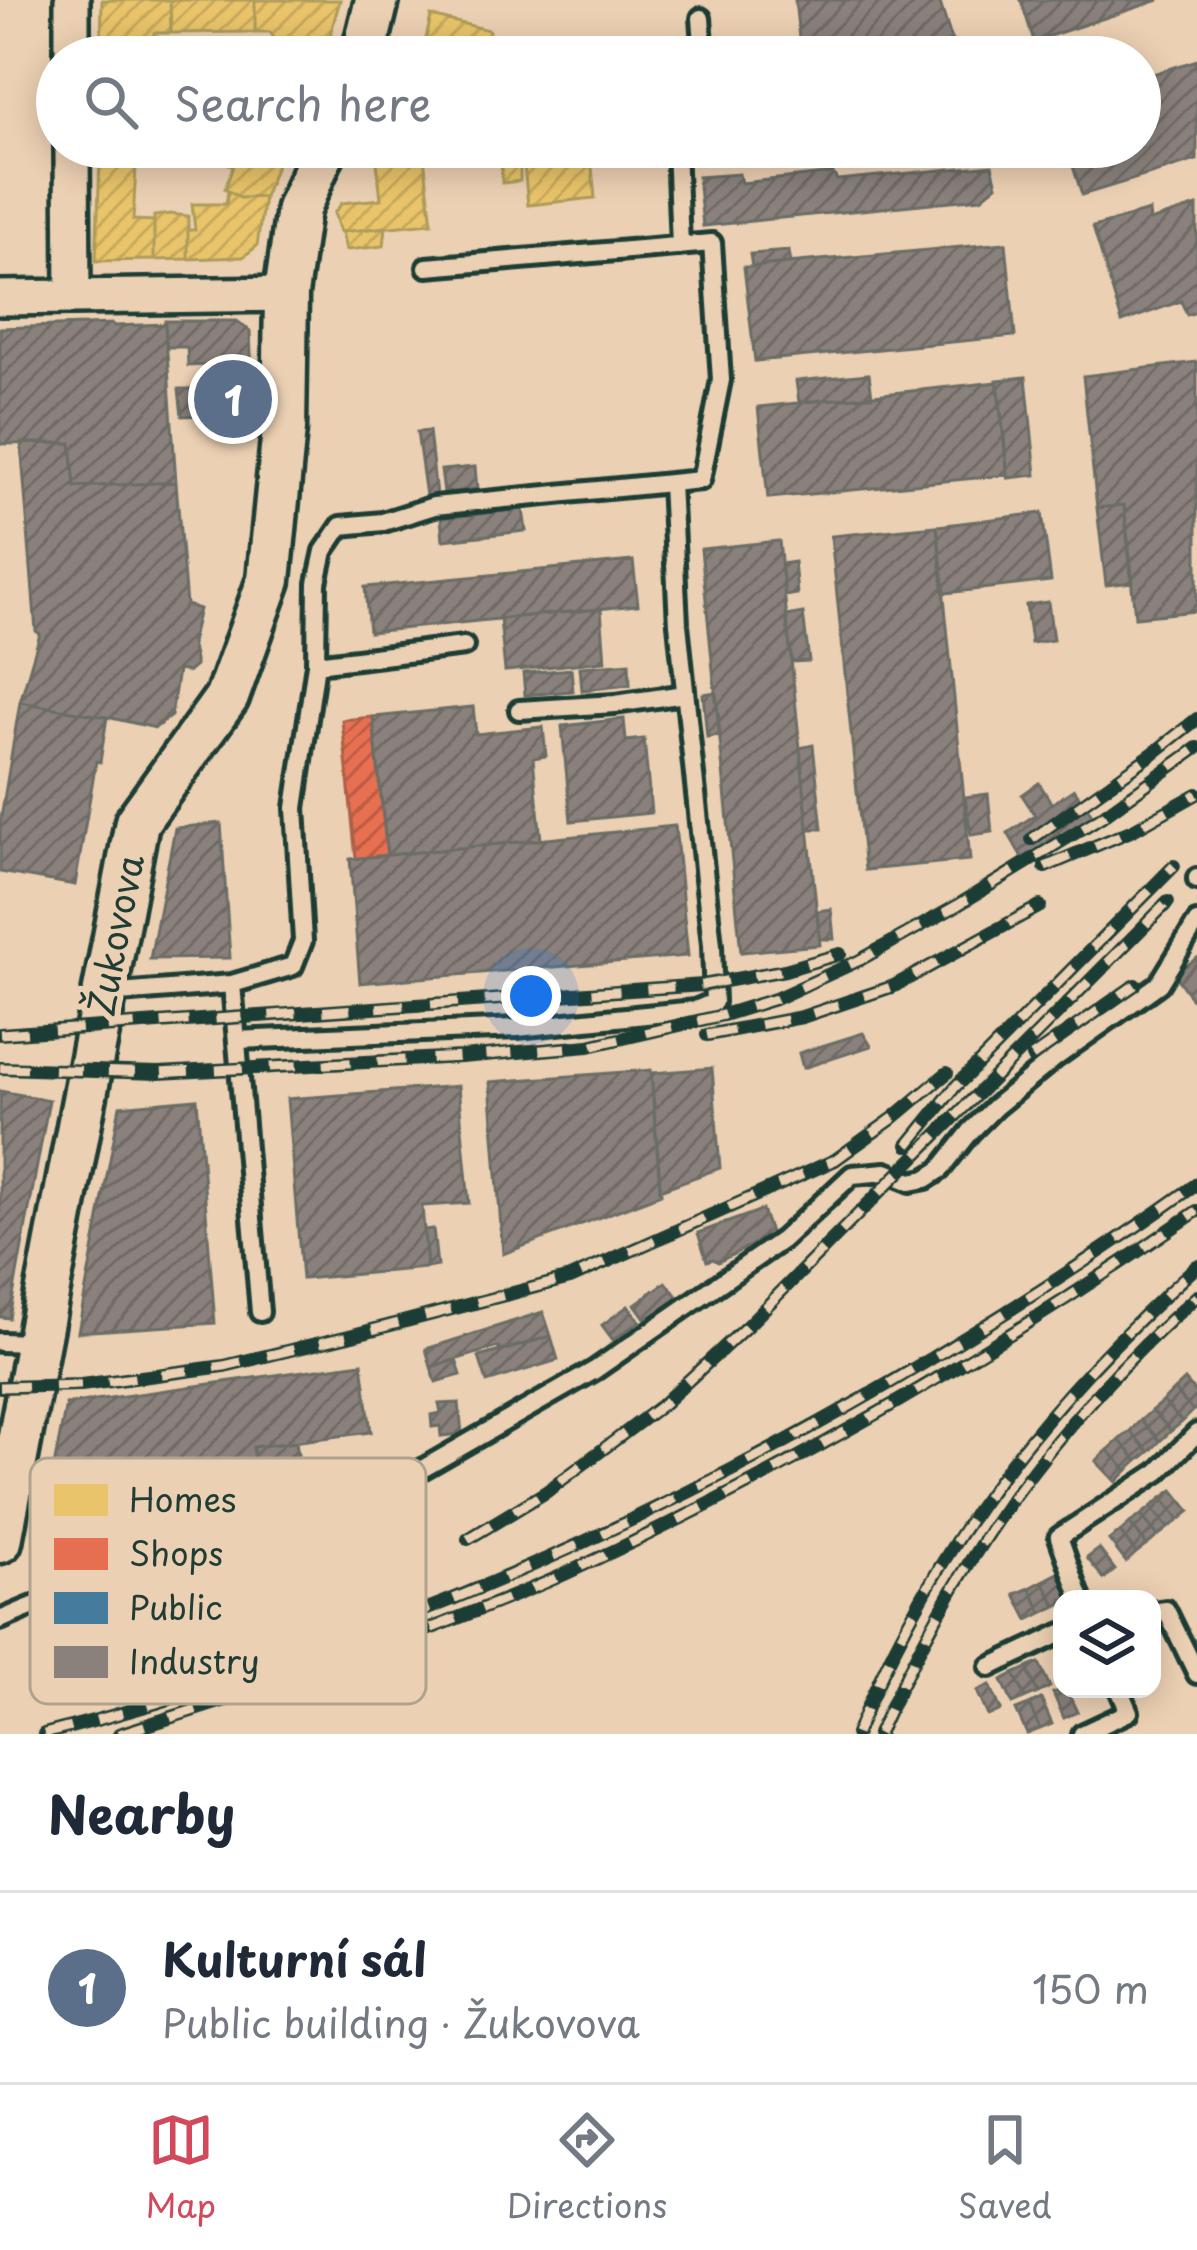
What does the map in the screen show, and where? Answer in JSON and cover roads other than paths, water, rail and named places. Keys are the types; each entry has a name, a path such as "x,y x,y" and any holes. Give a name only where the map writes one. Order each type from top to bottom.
{"street":[{"path":"72,0 72,36"},
{"path":"368,36 377,0"},
{"path":"72,168 73,297"},
{"name":"Žukovova","path":"0,1540 19,1343 105,994 137,822 227,697 269,580 284,429 286,294 298,209 316,168"},
{"path":"0,298 286,294"}],"lane":[{"path":"701,18 702,36"},
{"path":"677,168 680,246"},
{"path":"105,994 232,984 293,967 303,941 295,808 316,664 317,583 324,551 341,526 383,522 434,506 701,481 721,380 712,243 427,267"},
{"path":"237,1040 517,1028 694,1010 714,1003 678,624 671,483"},
{"path":"316,664 464,646"},
{"path":"519,710 686,694"},
{"path":"426,1467 595,1370 782,1240 852,1175 886,1172 911,1182 940,1170 971,1131 1022,1084 1159,984 1197,922"},
{"path":"232,984 260,1312"},
{"path":"1078,1590 1059,1537 1158,1472 1197,1433"},
{"path":"0,1620 30,1607"},
{"path":"1161,1611 1166,1610 1197,1674"},
{"path":"990,1666 1053,1637"},
{"path":"1082,1734 1130,1712 1123,1698"}],"railway":[{"path":"1032,839 1197,719"},
{"path":"0,1068 158,1073 461,1057 589,1046 723,1015 775,999 860,960 958,905 1101,817 1197,748"},
{"path":"1045,867 1133,830 1197,794"},
{"path":"908,1145 956,1086 1174,866"},
{"path":"468,1539 546,1492 662,1405 747,1326 1168,902"},
{"path":"707,1035 802,1017 894,986 1040,906"},
{"path":"0,1034 703,985 840,954"},
{"path":"1032,1057 1135,985"},
{"path":"0,1387 81,1385 224,1366 570,1278 835,1160 947,1073"},
{"path":"426,1609 646,1513 788,1440 927,1361 1197,1184"},
{"path":"426,1630 567,1573 810,1451 968,1360 1197,1211"},
{"path":"856,1734 920,1600 999,1480 1091,1369 1197,1266"},
{"path":"878,1734 941,1610 1013,1497 1098,1394 1197,1296"},
{"path":"44,1734 150,1704"},
{"path":"119,1734 213,1704"}],"place":[{"name":"Kulturní sál","path":"233,399"}]}
